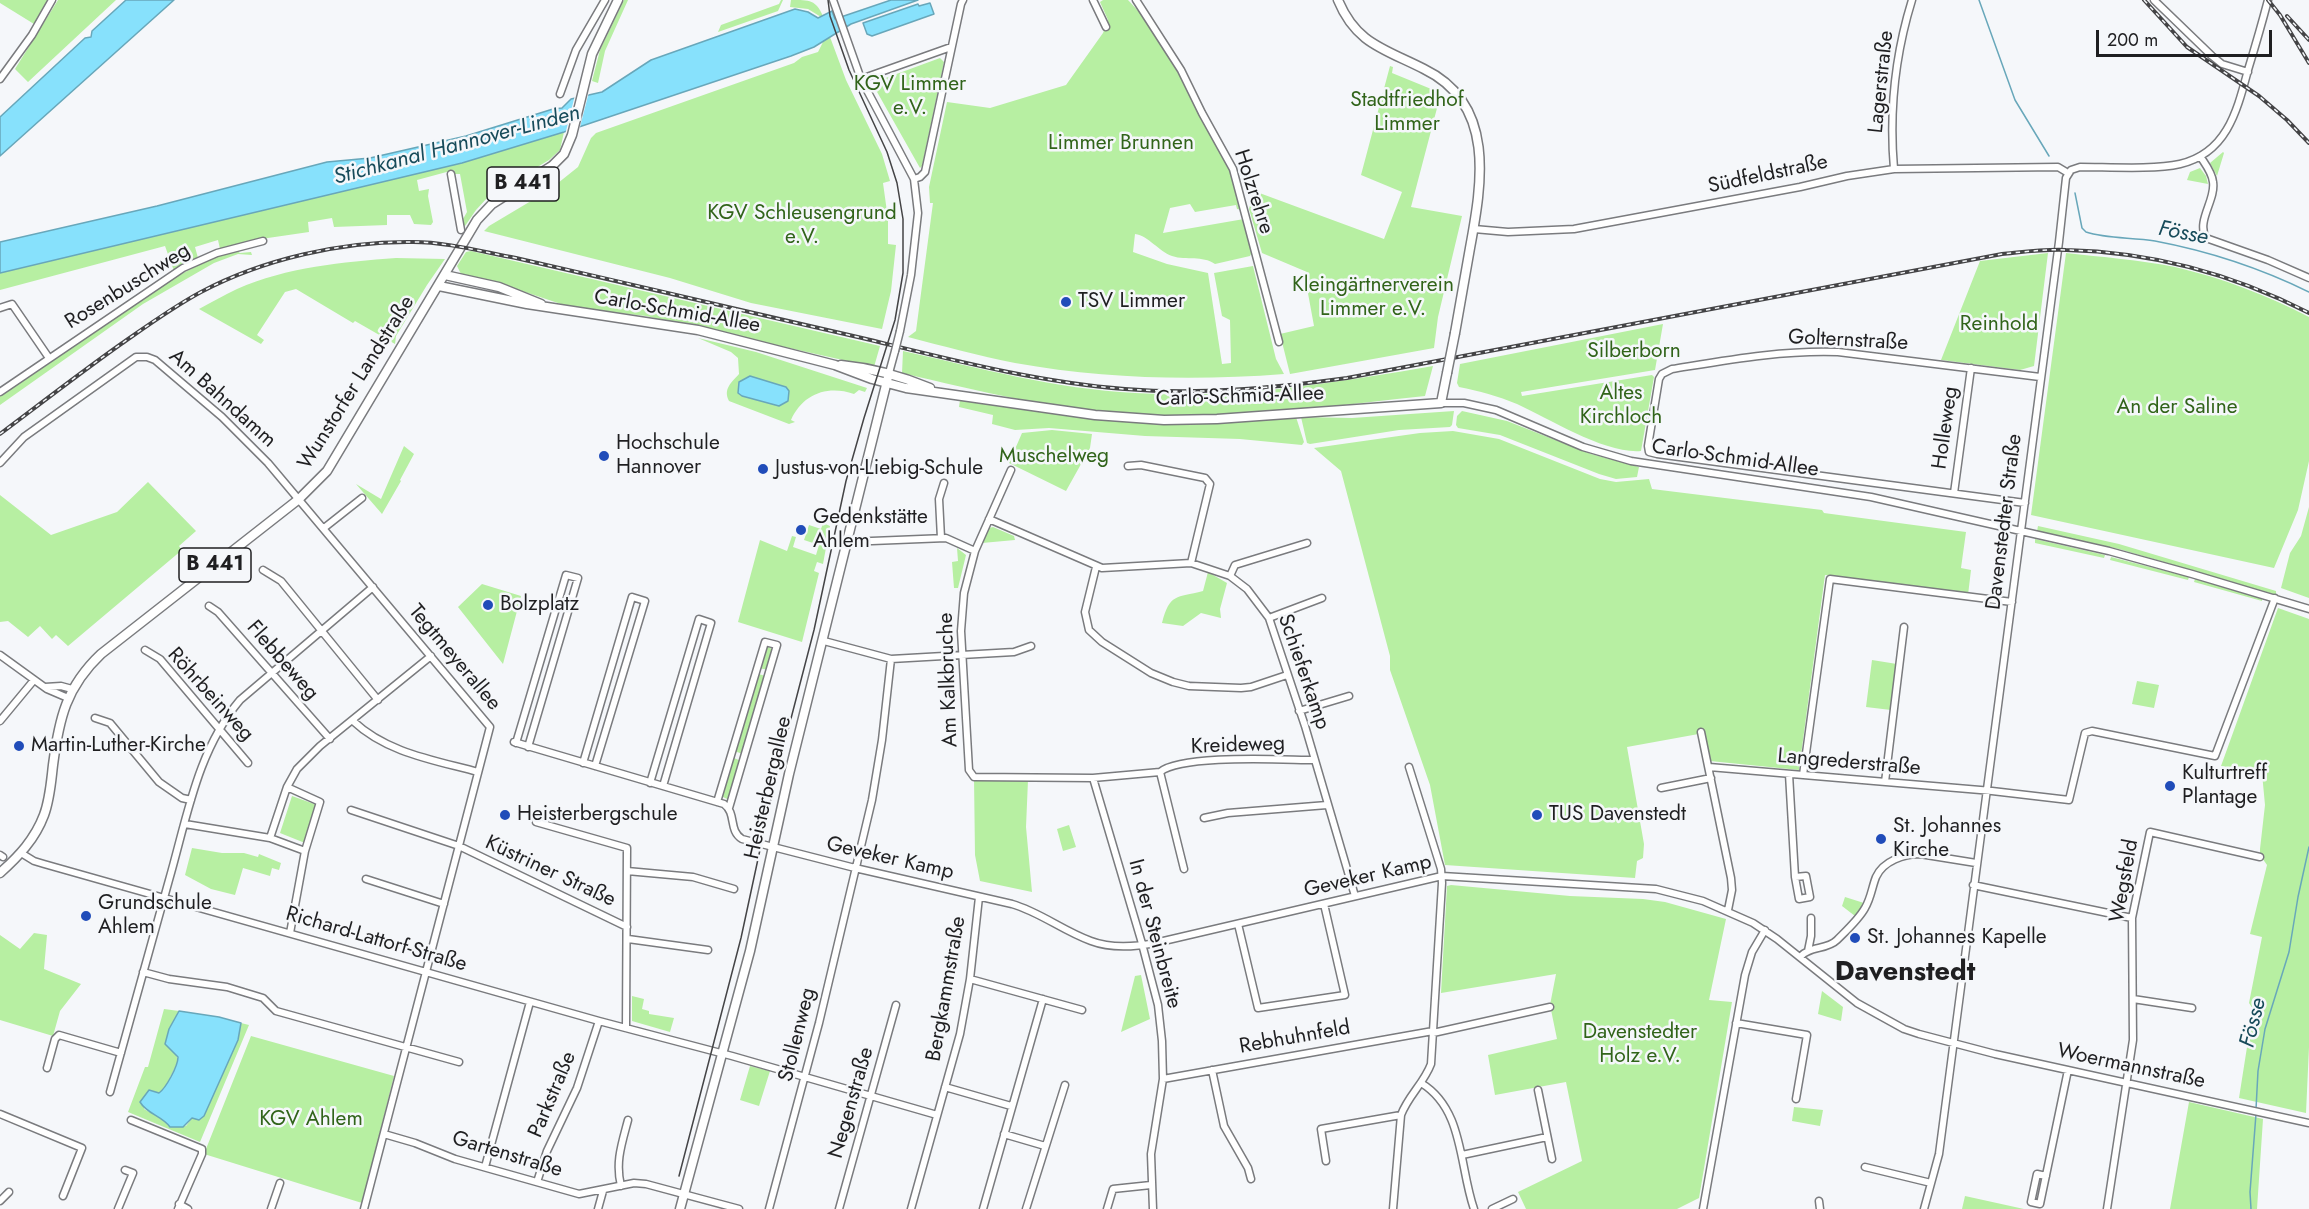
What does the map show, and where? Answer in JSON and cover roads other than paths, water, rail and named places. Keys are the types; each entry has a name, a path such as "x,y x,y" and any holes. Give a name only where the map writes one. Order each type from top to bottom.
{"main road":[{"name":"B 441","path":"439,286 462,230 492,204 559,161 568,147 592,54 618,0"},
{"path":"1338,0 1350,24 1365,39 1376,47 1425,69 1455,91 1467,107 1476,131 1480,156 1474,229 1441,403"},
{"name":"Carlo-Schmid-Allee","path":"445,276 499,287 528,297 547,307"},
{"name":"Carlo-Schmid-Allee","path":"439,286 547,307 698,330 835,365 906,388 1095,415 1164,420 1244,418 1441,403"},
{"name":"Wunstorfer Landstraße","path":"0,873 21,853 37,829 47,804 57,732 72,689 101,654 319,481 439,286"},
{"name":"Carlo-Schmid-Allee","path":"835,365 859,367 889,374 939,391"},
{"name":"Heisterbergallee","path":"680,1209 747,962 789,774 889,374"}],"street":[{"path":"0,80 52,0"},
{"path":"560,94 576,50 606,0"},
{"path":"833,0 861,79 914,179 918,213 911,274 889,374"},
{"path":"914,179 925,172 963,0"},
{"path":"1094,0 1106,27"},
{"name":"Holzrehre","path":"1136,0 1181,70 1233,169 1279,342"},
{"name":"Lagerstraße","path":"1894,169 1892,122 1894,84 1912,0"},
{"path":"2154,0 2212,57 2222,64 2248,72"},
{"path":"2068,173 2080,167 2177,165 2200,156 2213,147 2230,125 2248,72 2268,0"},
{"path":"861,79 951,47"},
{"path":"2200,156 2214,184 2203,225 2206,238 2268,260 2309,278"},
{"name":"Südfeldstraße","path":"1474,229 1508,232 1574,230 1847,176 1894,169 2058,167 2068,173"},
{"name":"Davenstedter Straße","path":"1924,1209 1939,1154 1950,1043 2012,602 2068,173"},
{"path":"451,174 462,230"},
{"name":"Rosenbuschweg","path":"0,392 183,268 217,252 263,241"},
{"path":"0,308 12,304 49,358"},
{"name":"Golternstraße","path":"1954,493 1652,453 1648,446 1659,379 1662,374 1672,369 1779,353 1812,351 1838,352 2040,377"},
{"name":"Am Bahndamm","path":"0,463 24,437 136,357 147,357 154,360 222,417 268,463 299,499"},
{"name":"Holleweg","path":"1954,493 1971,368"},
{"name":"Carlo-Schmid-Allee","path":"1441,403 1464,403 1496,410 1583,447 1631,461 1840,491 2109,551 2309,609"},
{"path":"1128,466 1142,465 1205,478 1210,483 1191,563"},
{"name":"Am Kalkbruche","path":"1011,470 975,551 967,575 961,612 971,775 974,777 1093,778"},
{"path":"941,538 939,499 944,483"},
{"path":"1954,493 2025,503"},
{"path":"324,528 362,498"},
{"name":"Tegtmeyerallee","path":"299,499 490,727 364,1209"},
{"name":"Schieferkamp","path":"989,519 1096,567 1116,568 1191,563 1230,576 1255,598 1269,618 1315,760 1355,896"},
{"path":"847,542 941,538 952,540 975,551"},
{"path":"1230,576 1235,565 1307,543"},
{"path":"1096,567 1084,612 1089,630 1101,642 1151,673 1189,686 1241,688 1287,675"},
{"path":"263,570 281,581 378,700"},
{"path":"528,747 578,578 566,574 515,743 528,747 583,763 595,766 650,783 717,802 729,808 777,645 765,642 717,802"},
{"path":"1803,775 1830,579 2012,602"},
{"path":"111,1092 191,801 208,748 240,700 373,587"},
{"path":"583,763 632,597 645,600 595,766"},
{"path":"1269,618 1322,598"},
{"name":"Langrederstraße","path":"1709,767 2069,800 2085,733 2092,731 2215,756 2275,598"},
{"name":"Flebbeweg","path":"208,606 218,612 330,739"},
{"path":"555,611 567,615"},
{"path":"650,783 699,619 711,623 663,786"},
{"path":"1885,782 1904,627"},
{"path":"622,631 634,635"},
{"path":"824,641 891,659 1014,652 1031,646"},
{"name":"Röhrbeinweg","path":"145,650 160,659 248,763"},
{"path":"689,652 702,655"},
{"path":"0,655 45,687 68,698"},
{"path":"270,838 287,787 297,769 431,656"},
{"name":"Stollenweg","path":"769,1209 805,1077 878,766 891,659"},
{"path":"756,671 768,675"},
{"path":"0,721 34,680"},
{"path":"45,687 62,686 72,689"},
{"path":"530,694 543,698"},
{"path":"1299,711 1348,696"},
{"path":"597,715 609,719"},
{"path":"95,718 110,723 159,782 182,798 191,801"},
{"path":"353,721 367,734 406,753 478,772"},
{"path":"1701,732 1731,878 1732,890 1728,910"},
{"path":"664,736 676,740"},
{"path":"731,755 744,759"},
{"name":"Kreideweg","path":"1093,778 1160,772 1165,768 1197,761 1315,760"},
{"path":"1394,1209 1401,1115 1404,1106 1421,1083 1431,1064 1442,876 1409,767"},
{"path":"1160,772 1184,869"},
{"path":"1789,774 1795,877"},
{"name":"In der Steinbreite","path":"1093,778 1158,1005 1163,1079 1151,1154 1153,1209"},
{"path":"1661,788 1711,778"},
{"path":"287,787 320,802 305,851 290,933"},
{"path":"1204,818 1228,813 1328,805"},
{"name":"Geveker Kamp","path":"729,808 733,829 737,836 774,849 1025,908 1091,941 1114,946 1142,945 1442,876 1656,889 1728,910 1765,930 1845,994 1870,1011 1904,1029 1950,1043"},
{"name":"Küstriner Straße","path":"351,810 459,846 627,927"},
{"path":"536,822 627,848 626,1028"},
{"path":"185,824 270,838 305,851"},
{"name":"Wegsfeld","path":"2107,1209 2133,1040 2132,918 2150,832 2260,857"},
{"name":"Richard-Lattorf-Straße","path":"21,853 34,861 938,1115"},
{"path":"1800,957 1808,951 1833,944 1865,908 1879,871 1892,861 1912,854 1920,854 1976,863"},
{"path":"627,871 693,877 734,888"},
{"path":"366,879 444,904"},
{"path":"1973,885 2132,918"},
{"name":"Bergkammstraße","path":"911,1209 960,1034 970,979 979,897"},
{"path":"1238,924 1258,1008 1345,995 1324,904"},
{"path":"1808,951 1811,918"},
{"path":"1703,1209 1748,962 1765,930"},
{"path":"628,939 708,950"},
{"path":"143,972 175,980 227,987 263,998 276,1011 459,1062"},
{"path":"970,979 1083,1010"},
{"path":"983,1209 1043,999"},
{"path":"2133,999 2192,1008"},
{"path":"485,1167 530,1002"},
{"name":"Negenstraße","path":"839,1209 896,1005"},
{"name":"Rebhuhnfeld","path":"1163,1079 1433,1032 1550,1007"},
{"name":"Parkstraße","path":"537,1182 547,1151 577,1088 599,1021"},
{"path":"1736,1023 1807,1035 1796,1099"},
{"path":"47,1068 55,1039 59,1035 121,1053"},
{"name":"Woermannstraße","path":"1950,1043 2308,1121"},
{"path":"1212,1070 1224,1126 1248,1168 1251,1179"},
{"path":"2046,1176 2037,1174 2031,1202 2040,1204 2046,1176 2068,1070"},
{"path":"1421,1083 1438,1095 1444,1105 1462,1155 1474,1209"},
{"path":"1026,1209 1065,1085"},
{"name":"Bergkammstraße","path":"945,1088 1011,1106"},
{"path":"1538,1090 1552,1159"},
{"path":"0,1114 82,1148 63,1196"},
{"path":"1326,1161 1321,1129 1401,1115"},
{"path":"131,1120 202,1149 202,1154 178,1207 188,1209"},
{"path":"621,1186 617,1170 618,1158 628,1120"},
{"name":"Gartenstraße","path":"384,1134 485,1167 579,1194 646,1184 739,1209"},
{"path":"1004,1134 1046,1146"},
{"path":"1462,1155 1547,1137"},
{"path":"1865,1167 1931,1183"},
{"path":"118,1209 133,1173 125,1170"},
{"path":"271,1209 280,1183"},
{"path":"1107,1209 1113,1189 1151,1185"},
{"path":"598,1209 603,1191"},
{"path":"0,1201 9,1192"},
{"path":"1492,1209 1513,1199"},
{"path":"1819,1201 1820,1209"}],"water":[{"path":"126,0 174,0 0,156 0,117 85,38 91,37 92,31"},
{"name":"Stichkanal Hannover-Linden","path":"891,0 918,0 851,24 814,47 791,56 564,132 462,163 0,273 0,242 157,206 327,162 370,158 466,136 562,108 571,99 602,92 651,60 795,9 808,12 818,18 832,11 835,19"},
{"path":"930,3 934,14 872,36 867,34 863,23 918,4 919,6"},
{"path":"750,376 786,387 789,391 788,401 779,406 742,396 738,393 739,382"},
{"path":"179,1011 241,1023 238,1040 204,1116 199,1120 192,1118 183,1127 170,1127 140,1102 149,1090 159,1093 174,1071 178,1057 165,1044 169,1029"}],"waterway":[{"name":"Fösse","path":"1979,0 2015,100 2049,156"},
{"name":"Fösse","path":"2075,193 2082,228 2086,232 2102,236 2155,241 2195,250 2234,261 2309,292"},
{"name":"Fösse","path":"2256,1109 2258,1071 2265,1029 2289,952 2309,847"},
{"name":"Fösse","path":"2251,1209 2250,1192 2256,1114"}],"tram line":[{"path":"679,1176 741,938 775,780 814,630 846,481 895,320 903,273 903,219 897,183 887,152 849,70 830,16 828,0"}],"railway":[{"path":"2144,0 2187,47 2259,96 2309,143"},
{"path":"2268,0 2280,15 2309,63"},
{"path":"2287,16 2309,40"},
{"path":"0,434 75,377 170,310 225,280 304,254 386,243 426,242 465,248 993,369 1092,386 1153,391 1236,389 1347,378 2002,254 2042,250 2130,255 2191,268 2251,287 2309,313"}],"place":[{"name":"TSV Limmer","path":"1066,302"},
{"name":"Hochschule Hannover","path":"604,456"},
{"name":"Justus-von-Liebig-Schule","path":"763,469"},
{"name":"Gedenkstätte Ahlem","path":"801,530"},
{"name":"Bolzplatz","path":"488,605"},
{"name":"Martin-Luther-Kirche","path":"19,746"},
{"name":"Kulturtreff Plantage","path":"2170,786"},
{"name":"Heisterbergschule","path":"505,815"},
{"name":"TUS Davenstedt","path":"1537,815"},
{"name":"St. Johannes Kirche","path":"1881,839"},
{"name":"Grundschule Ahlem","path":"86,916"},
{"name":"St. Johannes Kapelle","path":"1855,938"}],"district":[{"name":"Davenstedt","path":"1905,973"}],"park label":[{"name":"KGV Limmer e.V.","path":"910,97"},
{"name":"Stadtfriedhof Limmer","path":"1407,113"},
{"name":"Limmer Brunnen","path":"1121,144"},
{"name":"KGV Schleusengrund e.V.","path":"802,226"},
{"name":"Kleingärtnerverein Limmer e.V.","path":"1373,298"},
{"name":"Reinhold","path":"1999,325"},
{"name":"Silberborn","path":"1634,352"},
{"name":"Altes Kirchloch","path":"1621,406"},
{"name":"An der Saline","path":"2177,408"},
{"name":"Muschelweg","path":"1054,457"},
{"name":"Davenstedter Holz e.V.","path":"1640,1045"},
{"name":"KGV Ahlem","path":"311,1120"}]}
